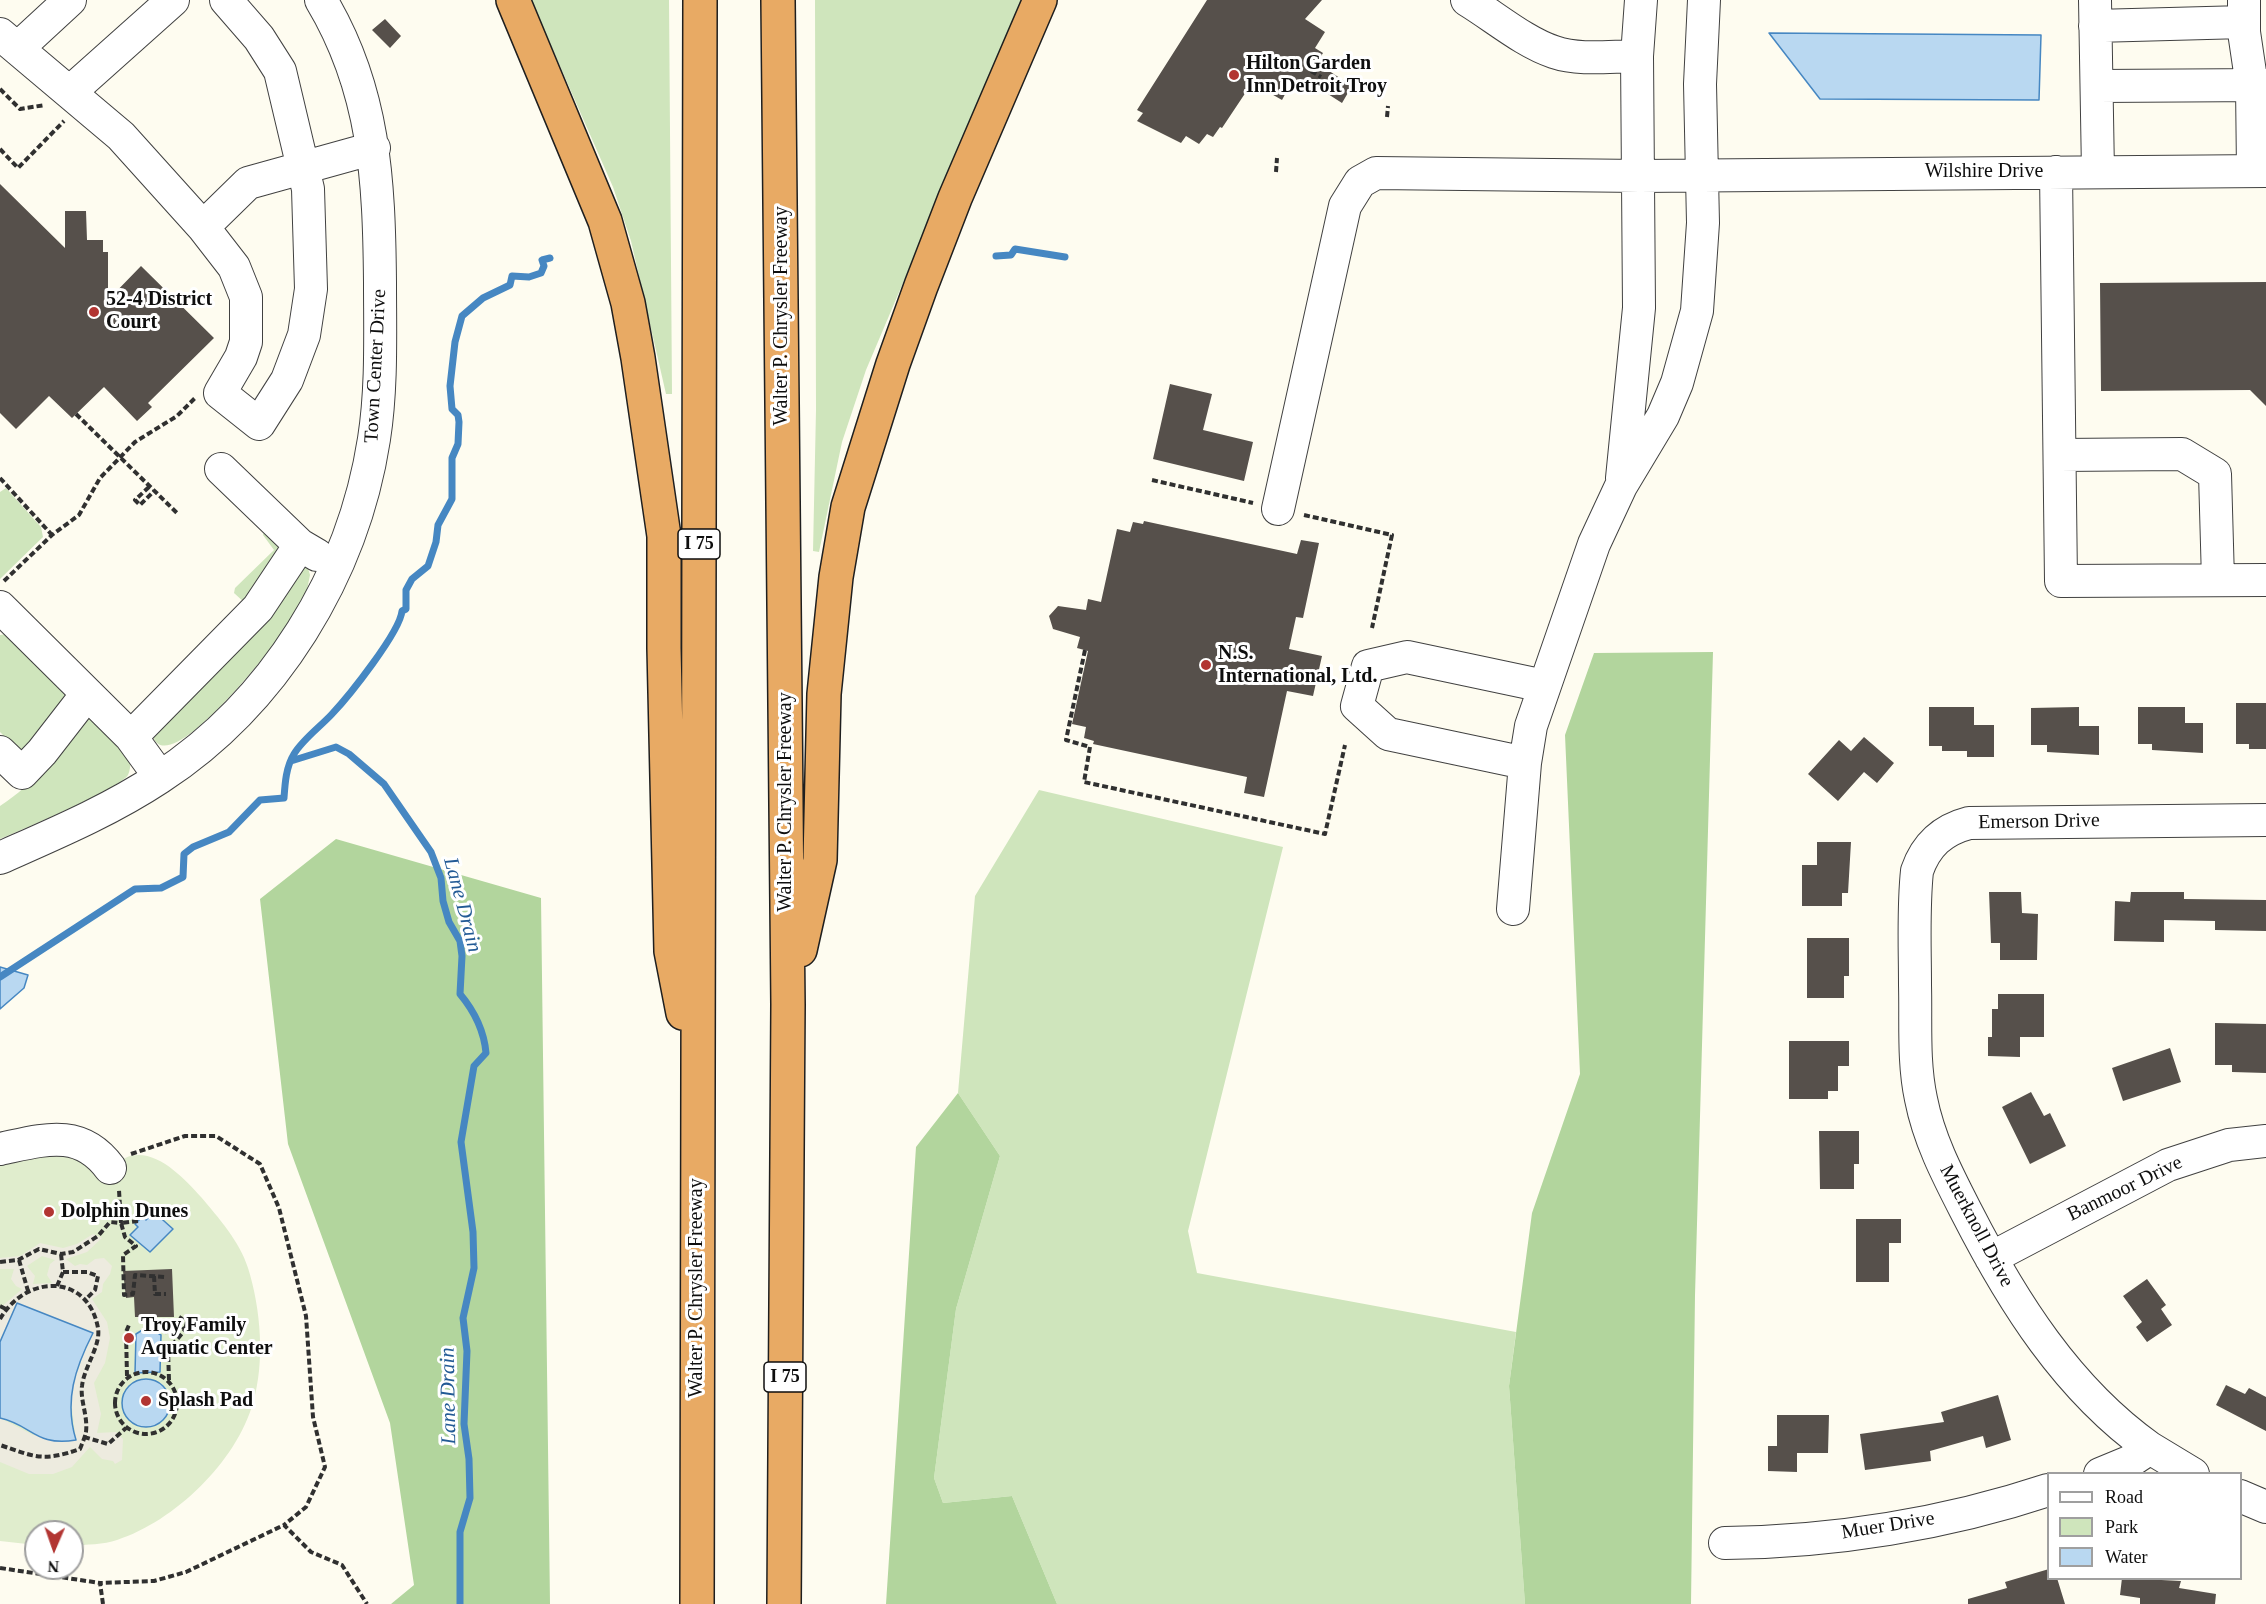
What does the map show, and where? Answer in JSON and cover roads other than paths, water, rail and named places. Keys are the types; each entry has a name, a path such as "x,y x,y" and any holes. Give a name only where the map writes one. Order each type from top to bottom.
{"highway":[{"path":"513,0 605,221 627,303 638,358 664,536 664,648 671,951 698,1089"},
{"name":"Walter P. Chrysler Freeway","path":"697,1604 700,0"},
{"name":"Walter P. Chrysler Freeway","path":"778,0 788,1004 784,1604"},
{"path":"788,1004 820,860 824,694 836,577 848,507 882,397 921,286 955,198 1040,0"}],"street":[{"path":"70,0 9,41 68,106 121,136 203,227 234,267 246,297 246,342 241,357 220,393 259,424 287,380 304,335 311,266 308,189 280,71 259,38 226,0"},
{"path":"68,106 173,0"},
{"name":"Town Center Drive","path":"0,858 96,814 160,777 207,741 255,694 303,630 337,564 362,495 377,409 380,212 374,148 368,116 350,58 321,0"},
{"path":"1467,0 1541,47 1555,53 1570,56 1637,56"},
{"path":"1621,486 1639,308 1640,176 1637,56 1641,0"},
{"path":"1512,909 1525,763 1531,726 1594,544 1621,486 1663,416 1689,348 1701,273 1703,174 1700,84 1704,0"},
{"path":"2098,172 2095,13 2244,11 2259,86 2259,171"},
{"path":"2098,86 2259,86"},
{"path":"203,227 248,183 374,148"},
{"name":"Wilshire Drive","path":"1278,509 1345,206 1360,182 1376,174 1387,172 1640,176 2259,171"},
{"path":"2056,172 2061,581 2266,580"},
{"path":"2060,455 2182,454 2215,474 2218,580"},
{"path":"221,469 300,545 337,564"},
{"path":"131,737 258,608 300,545"},
{"path":"1,602 87,694 131,737 160,777"},
{"path":"1525,763 1388,734 1357,706 1368,666 1407,657 1544,686"},
{"path":"0,752 22,773 42,753 87,694"},
{"name":"Emerson Drive","path":"1915,953 1917,871 1930,844 1953,827 1969,823 1997,822 2266,820"},
{"name":"Muerknoll Drive","path":"1915,953 1916,1055 1923,1108 1943,1166 2006,1286 2050,1350 2124,1430 2150,1448"},
{"path":"0,1149 37,1142 73,1139 97,1151 109,1166"},
{"name":"Banmoor Drive","path":"1991,1258 2168,1165 2229,1145 2266,1141"},
{"path":"2103,1472 2129,1462 2150,1448 2191,1472"},
{"name":"Muer Drive","path":"1725,1543 1799,1540 1873,1530 1970,1511 2047,1491"},
{"path":"2242,1496 2266,1507"}],"water":[{"path":"1769,33 2041,35 2039,100 1820,99"},
{"path":"0,967 28,975 24,988 0,1009"},
{"path":"154,1212 173,1229 150,1252 130,1235 138,1227 135,1224 143,1216 146,1220"},
{"path":"17,1303 93,1333 81,1359 73,1385 71,1412 76,1440 43,1438 20,1425 0,1418 0,1342"},
{"path":"144,1329 151,1329 161,1335 160,1372 135,1373 136,1334"},
{"name":"Splash Pad","path":"141,1379 151,1379 163,1386 170,1398 170,1408 163,1420 151,1427 141,1427 126,1416 122,1408 122,1398 133,1383"}],"waterway":[{"path":"996,256 1011,255 1015,249 1065,257"},
{"path":"0,977 135,889 161,888 183,877 184,854 193,847 229,832 260,800 284,798 285,781 294,754 340,705 373,664 393,633 402,611 406,609 406,590 412,579 428,566 436,542 438,525 452,499 452,458 458,444 459,422 458,415 452,409 450,386 455,342 462,316 483,298 510,285 512,276 529,277 541,273 544,266 542,260 550,258"},
{"name":"Lane Drain","path":"291,761 336,747 349,754 384,784 431,852 441,878 443,901 449,922 460,941 462,956 460,994 478,1022 485,1045 486,1053 474,1066 461,1142 473,1232 474,1268 463,1318 467,1351 464,1424 469,1459 470,1498 460,1532 460,1604"}],"place":[{"name":"Hilton Garden Inn Detroit Troy","path":"1234,75"},
{"name":"52-4 District Court","path":"94,312"},
{"name":"N.S. International, Ltd.","path":"1206,665"},
{"name":"Dolphin Dunes","path":"49,1212"},
{"name":"Troy Family Aquatic Center","path":"129,1338"},
{"name":"Splash Pad","path":"146,1401"}]}
